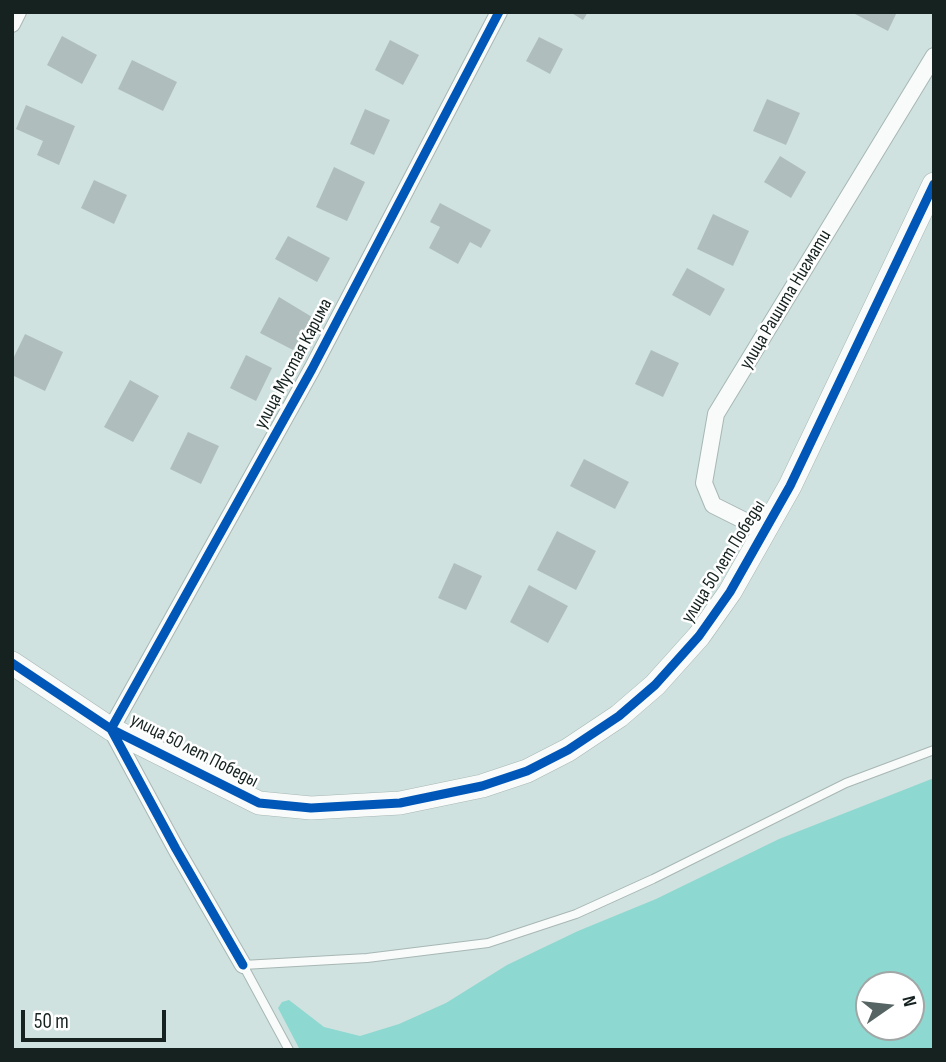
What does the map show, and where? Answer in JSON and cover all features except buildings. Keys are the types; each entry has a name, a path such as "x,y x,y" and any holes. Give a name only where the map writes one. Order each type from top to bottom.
{"street":[{"path":"12,24 18,12"},
{"name":"улица Мустая Карима","path":"111,729 312,369 499,12"},
{"name":"улица Рашита Нигмати","path":"765,531 713,505 704,483 716,414 934,55"},
{"name":"улица 50 лет Победы","path":"12,663 111,729 259,803 311,808 400,803 482,786 527,771 568,750 619,716 655,685 699,636 730,592 790,486 934,184"},
{"path":"111,729 243,965"}],"lane":[{"path":"289,1050 243,965 367,958 488,943 576,914 653,879 846,783 934,750"}],"shaded area":[{"path":"934,778 934,1050 300,1050 278,1008 282,1002 289,1000 324,1027 360,1036 399,1024 446,1003 507,965 578,931 656,899 779,839"}],"cycle path":[{"path":"243,965 111,729 312,369 499,12"},
{"path":"12,663 111,729 259,803 311,808 400,803 482,786 527,771 568,750 619,716 655,685 699,636 730,592 790,486 934,184"}]}
